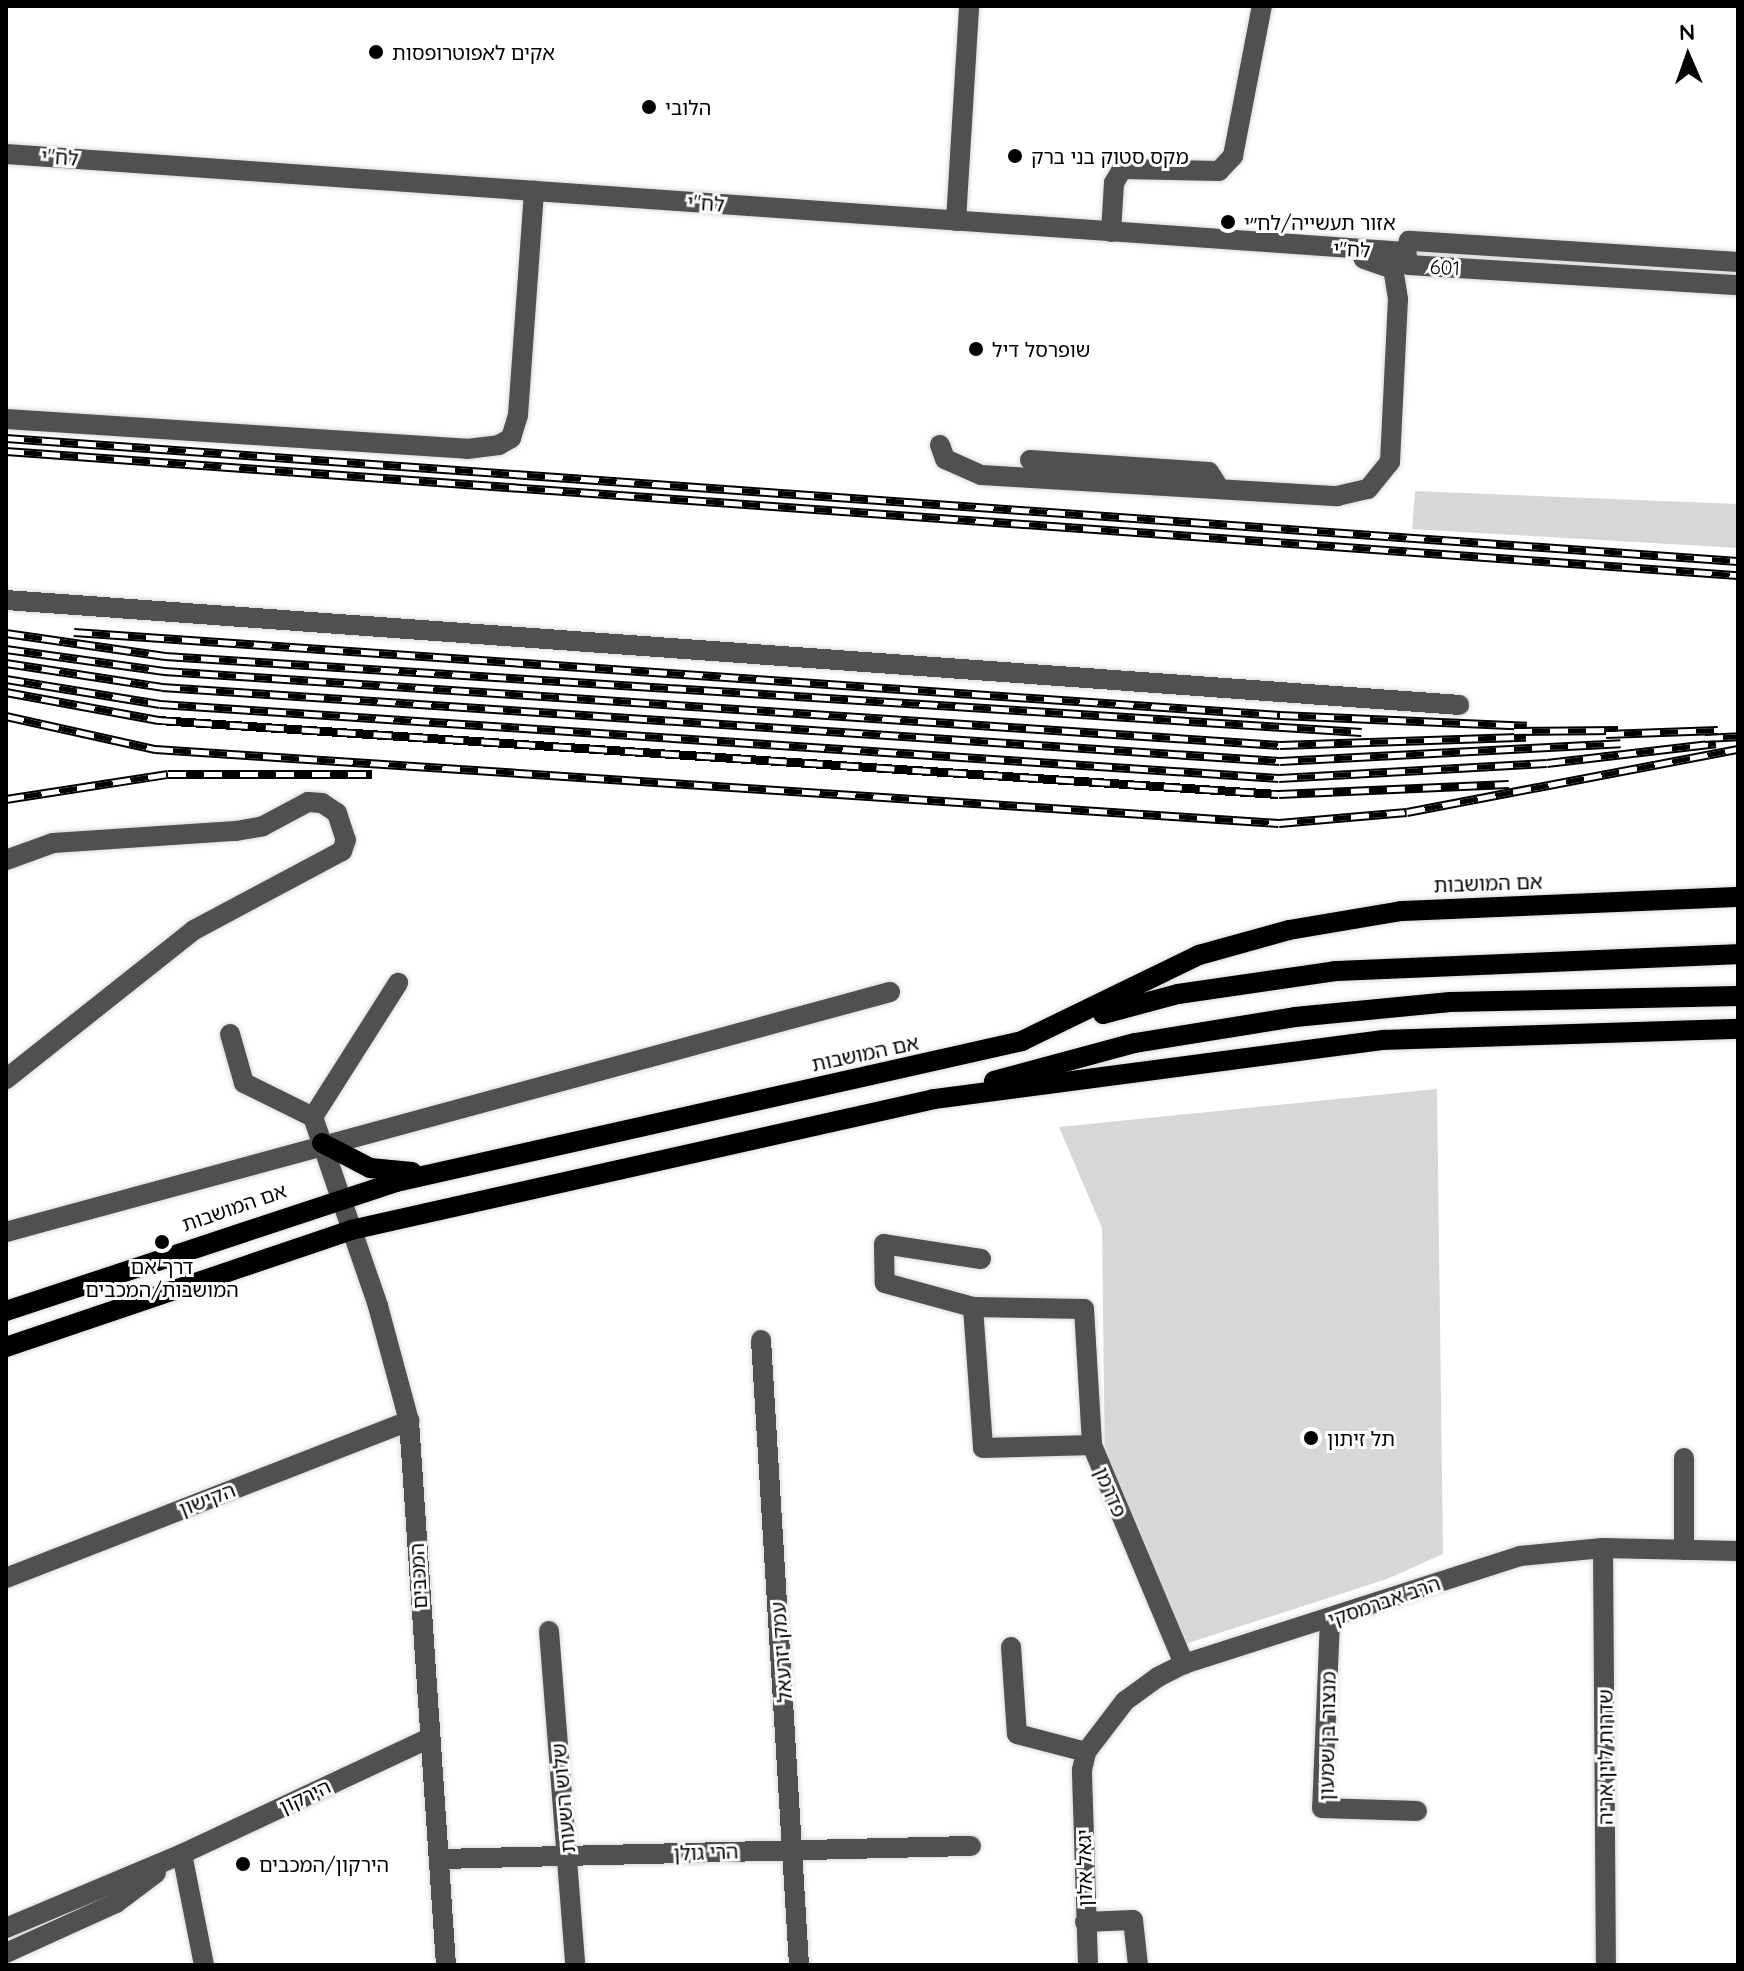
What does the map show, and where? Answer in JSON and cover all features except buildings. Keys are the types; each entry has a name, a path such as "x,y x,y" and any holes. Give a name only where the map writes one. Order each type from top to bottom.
{"main road":[{"name":"אם המושבות","path":"6,1311 340,1197 432,1173 988,1051 1066,1023 1199,955 1289,930 1401,911 1738,897"},
{"path":"1066,1023 1178,994 1335,971 1738,954"},
{"path":"6,1347 351,1230 934,1099 1135,1043 1295,1017 1450,1002 1738,996"},
{"path":"934,1099 1383,1040 1738,1029"},
{"path":"322,1143 370,1168 432,1173"}],"street":[{"path":"956,221 969,6"},
{"path":"1111,232 1114,183 1122,169 1139,165 1219,171 1240,146 1262,6"},
{"name":"לח\"י","path":"6,154 1406,252"},
{"path":"6,419 467,449 499,445 511,438 518,415 534,191"},
{"name":"601","path":"1738,262 1409,241 1406,252 1409,265 1738,285"},
{"path":"940,445 945,459 981,475 1354,494 1379,481 1390,462 1398,299 1393,269 1375,260 1264,250 1263,242"},
{"path":"1030,460 1209,472 1219,488"},
{"path":"6,600 1459,705"},
{"path":"6,860 53,843 236,831 263,826 308,802 322,803 344,827 342,851 194,930 6,1079"},
{"path":"230,1034 244,1083 313,1117 398,983"},
{"path":"6,1232 322,1143 890,992"},
{"name":"המכבים","path":"313,1117 409,1421 428,1739 441,1859 446,1965"},
{"path":"981,1259 884,1244 885,1283 973,1307 983,1448 1092,1445"},
{"name":"פדרמן","path":"973,1307 1084,1309 1092,1445 1184,1664"},
{"name":"עמק יזרעאל","path":"761,1340 799,1965"},
{"name":"הקישון","path":"6,1578 409,1421"},
{"path":"1684,1458 1684,1550"},
{"name":"הרב אברמסקי","path":"1084,1761 1125,1701 1184,1664 1330,1620 1520,1556 1603,1548 1738,1551"},
{"name":"שדרות לוין אריה","path":"1603,1548 1606,1965"},
{"name":"מנצור בן שמעון","path":"1330,1620 1322,1808 1417,1811"},
{"name":"שלוש השעות","path":"549,1631 575,1965"},
{"path":"1011,1647 1017,1734 1084,1761"},
{"name":"הירקון","path":"6,1928 182,1854 428,1739"},
{"name":"יגאל אלון","path":"1084,1761 1088,1965"},
{"name":"הרי גולן","path":"441,1859 971,1846"},
{"path":"182,1854 204,1965"},
{"name":"הירקון","path":"6,1953 116,1903 182,1854"},
{"path":"1085,1922 1133,1920 1138,1965"}],"shaded area":[{"path":"1415,491 1738,504 1738,548 1412,529"},
{"path":"1437,1089 1443,1554 1387,1579 1182,1645 1105,1468 1102,1228 1059,1127"}],"railway":[{"path":"6,438 1738,561"},
{"path":"6,451 1738,575"},
{"path":"74,632 1280,715 1527,726"},
{"path":"6,633 165,656 1362,732"},
{"path":"6,649 164,671 1280,745 1526,737"},
{"path":"6,663 162,687 1280,761 1621,743"},
{"path":"6,679 160,704 1279,778 1547,763 1716,743"},
{"path":"6,692 158,720 1279,794 1509,784"},
{"path":"6,716 155,749 1279,823 1407,812 1738,749"},
{"path":"1514,731 1618,730"},
{"path":"1606,734 1718,730"},
{"path":"1705,738 1738,736"},
{"path":"6,799 168,774 372,774"}],"place":[{"name":"אקים לאפוטרופסות","path":"376,52"},
{"name":"הלובי","path":"649,107"},
{"name":"מקס סטוק בני ברק","path":"1015,156"},
{"name":"אזור תעשייה/לח״י","path":"1228,222"},
{"name":"שופרסל דיל","path":"976,349"},
{"name":"דרך אם המושבות/המכבים","path":"162,1242"},
{"name":"תל זיתון","path":"1311,1438"},
{"name":"הירקון/המכבים","path":"243,1864"}]}
